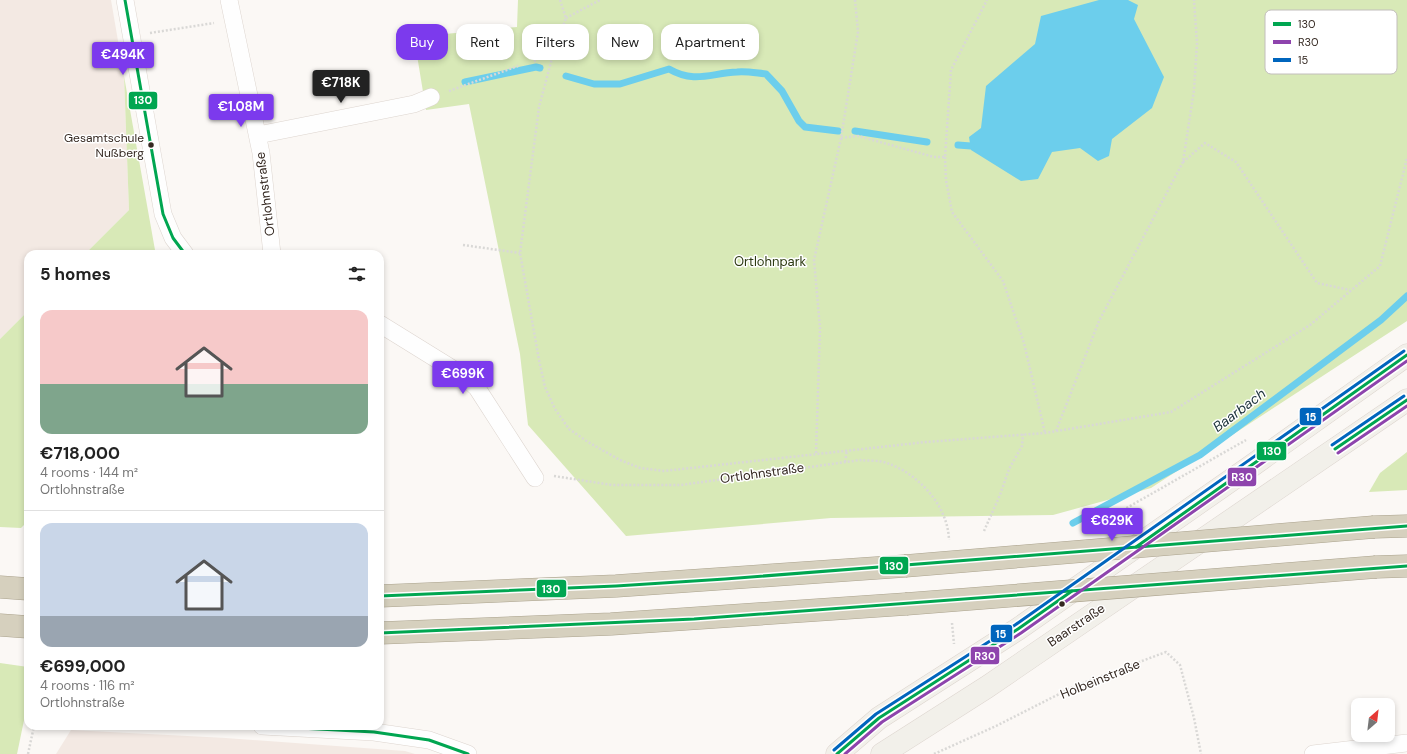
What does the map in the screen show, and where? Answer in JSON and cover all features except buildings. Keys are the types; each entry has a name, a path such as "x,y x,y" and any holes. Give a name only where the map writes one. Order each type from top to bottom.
{"highway":[{"path":"384,596 616,586 905,566 1374,527 1407,526"},
{"path":"384,633 611,624 906,604 1376,567 1407,566"},
{"path":"0,587 24,589"},
{"path":"0,625 24,627"}],"main road":[{"path":"836,754 879,718 1018,629 1407,355"},
{"name":"Baarstraße","path":"882,754 986,687 1407,400"}],"street":[{"path":"125,0 163,214 173,238 182,250"},
{"name":"Ortlohnstraße","path":"229,0 232,21 258,134 272,250"},
{"name":"Ortlohnstraße","path":"258,134 414,104 431,97"},
{"path":"384,326 464,376 477,388 531,473"},
{"path":"337,730 374,732 430,740 468,754"},
{"path":"1313,754 1407,743"}],"path":[{"path":"560,0 566,18 564,24"},
{"path":"566,18 600,0"},
{"path":"816,453 820,328 814,260 841,138 858,32 855,0"},
{"path":"987,0 952,70 945,157 946,180 952,212 1003,281 1024,343 1045,433"},
{"path":"1056,431 1100,321 1183,162 1194,90 1197,43 1194,0"},
{"path":"131,36 232,21"},
{"path":"552,60 539,107 520,253 545,387 555,409 569,429 588,442 620,460 640,468 664,471 816,453 1045,433 1171,412 1310,325 1380,266 1407,158"},
{"path":"431,97 518,66"},
{"path":"841,138 858,136 934,157 945,157"},
{"path":"1183,162 1205,143 1236,162 1317,283 1351,290"},
{"path":"463,245 520,253"},
{"path":"984,531 1000,495 1009,469 1022,446 1023,434"},
{"path":"1109,518 1248,439"},
{"path":"845,462 847,450"},
{"name":"Ortlohnstraße","path":"531,473 612,486 680,485 860,460 887,463 908,475 927,489 939,506 948,526 949,547"},
{"path":"952,620 952,640 962,664"},
{"name":"Holbeinstraße","path":"934,754 996,726 1075,686 1166,652 1180,665 1194,718 1201,754"},
{"path":"28,754 33,730"}],"shaded area":[{"path":"0,0 111,0 124,76 129,210 89,250 24,250 24,315 0,339"},
{"path":"71,730 226,738 405,751 415,754 56,754"}],"green space":[{"name":"Ortlohnpark","path":"518,0 1407,0 1407,321 1151,488 1053,515 831,518 626,536 528,425 520,354 469,104 426,110 418,60 448,60 448,34 456,33 456,60 514,60 514,27 517,27"},
{"path":"124,76 155,250 89,250 129,210"},
{"path":"24,315 24,525 21,528 0,527 0,339"},
{"path":"1407,452 1407,490 1369,492 1380,473"},
{"path":"0,663 24,666 24,720 17,754 0,754"}],"water":[{"path":"1099,0 1128,0 1138,5 1134,19 1164,77 1152,108 1112,139 1109,156 1098,161 1080,148 1052,152 1038,179 1021,181 971,150 969,137 981,128 986,86 1035,44 1041,16"}],"waterway":[{"path":"465,82 536,67 540,68"},
{"path":"566,76 594,84 620,84 669,69 687,76 695,77 740,72 766,74 782,91 799,121 805,127 838,131"},
{"path":"855,131 927,142"},
{"path":"958,145 971,146"},
{"name":"Baarbach","path":"1073,523 1200,455 1381,320 1407,296"}],"transit line":[{"name":"130","path":"125,0 163,214 173,238 182,250"},
{"name":"15","path":"834,750 876,714 1015,625 1404,351"},
{"name":"130","path":"1136,547 1407,355"},
{"name":"R30","path":"845,754 882,722 1021,633 1407,361"},
{"name":"15","path":"1332,445 1404,396"},
{"name":"130","path":"1335,449 1407,400"},
{"name":"R30","path":"1338,453 1407,406"},
{"name":"130","path":"384,596 616,586 725,579 1407,526"},
{"name":"130","path":"384,633 694,619 1407,566"},
{"name":"130","path":"837,754 879,718 1018,629 1072,591"},
{"name":"130","path":"337,730 374,732 429,740 468,754"}],"place":[{"name":"Gesamtschule Nußberg","path":"151,145"}]}
